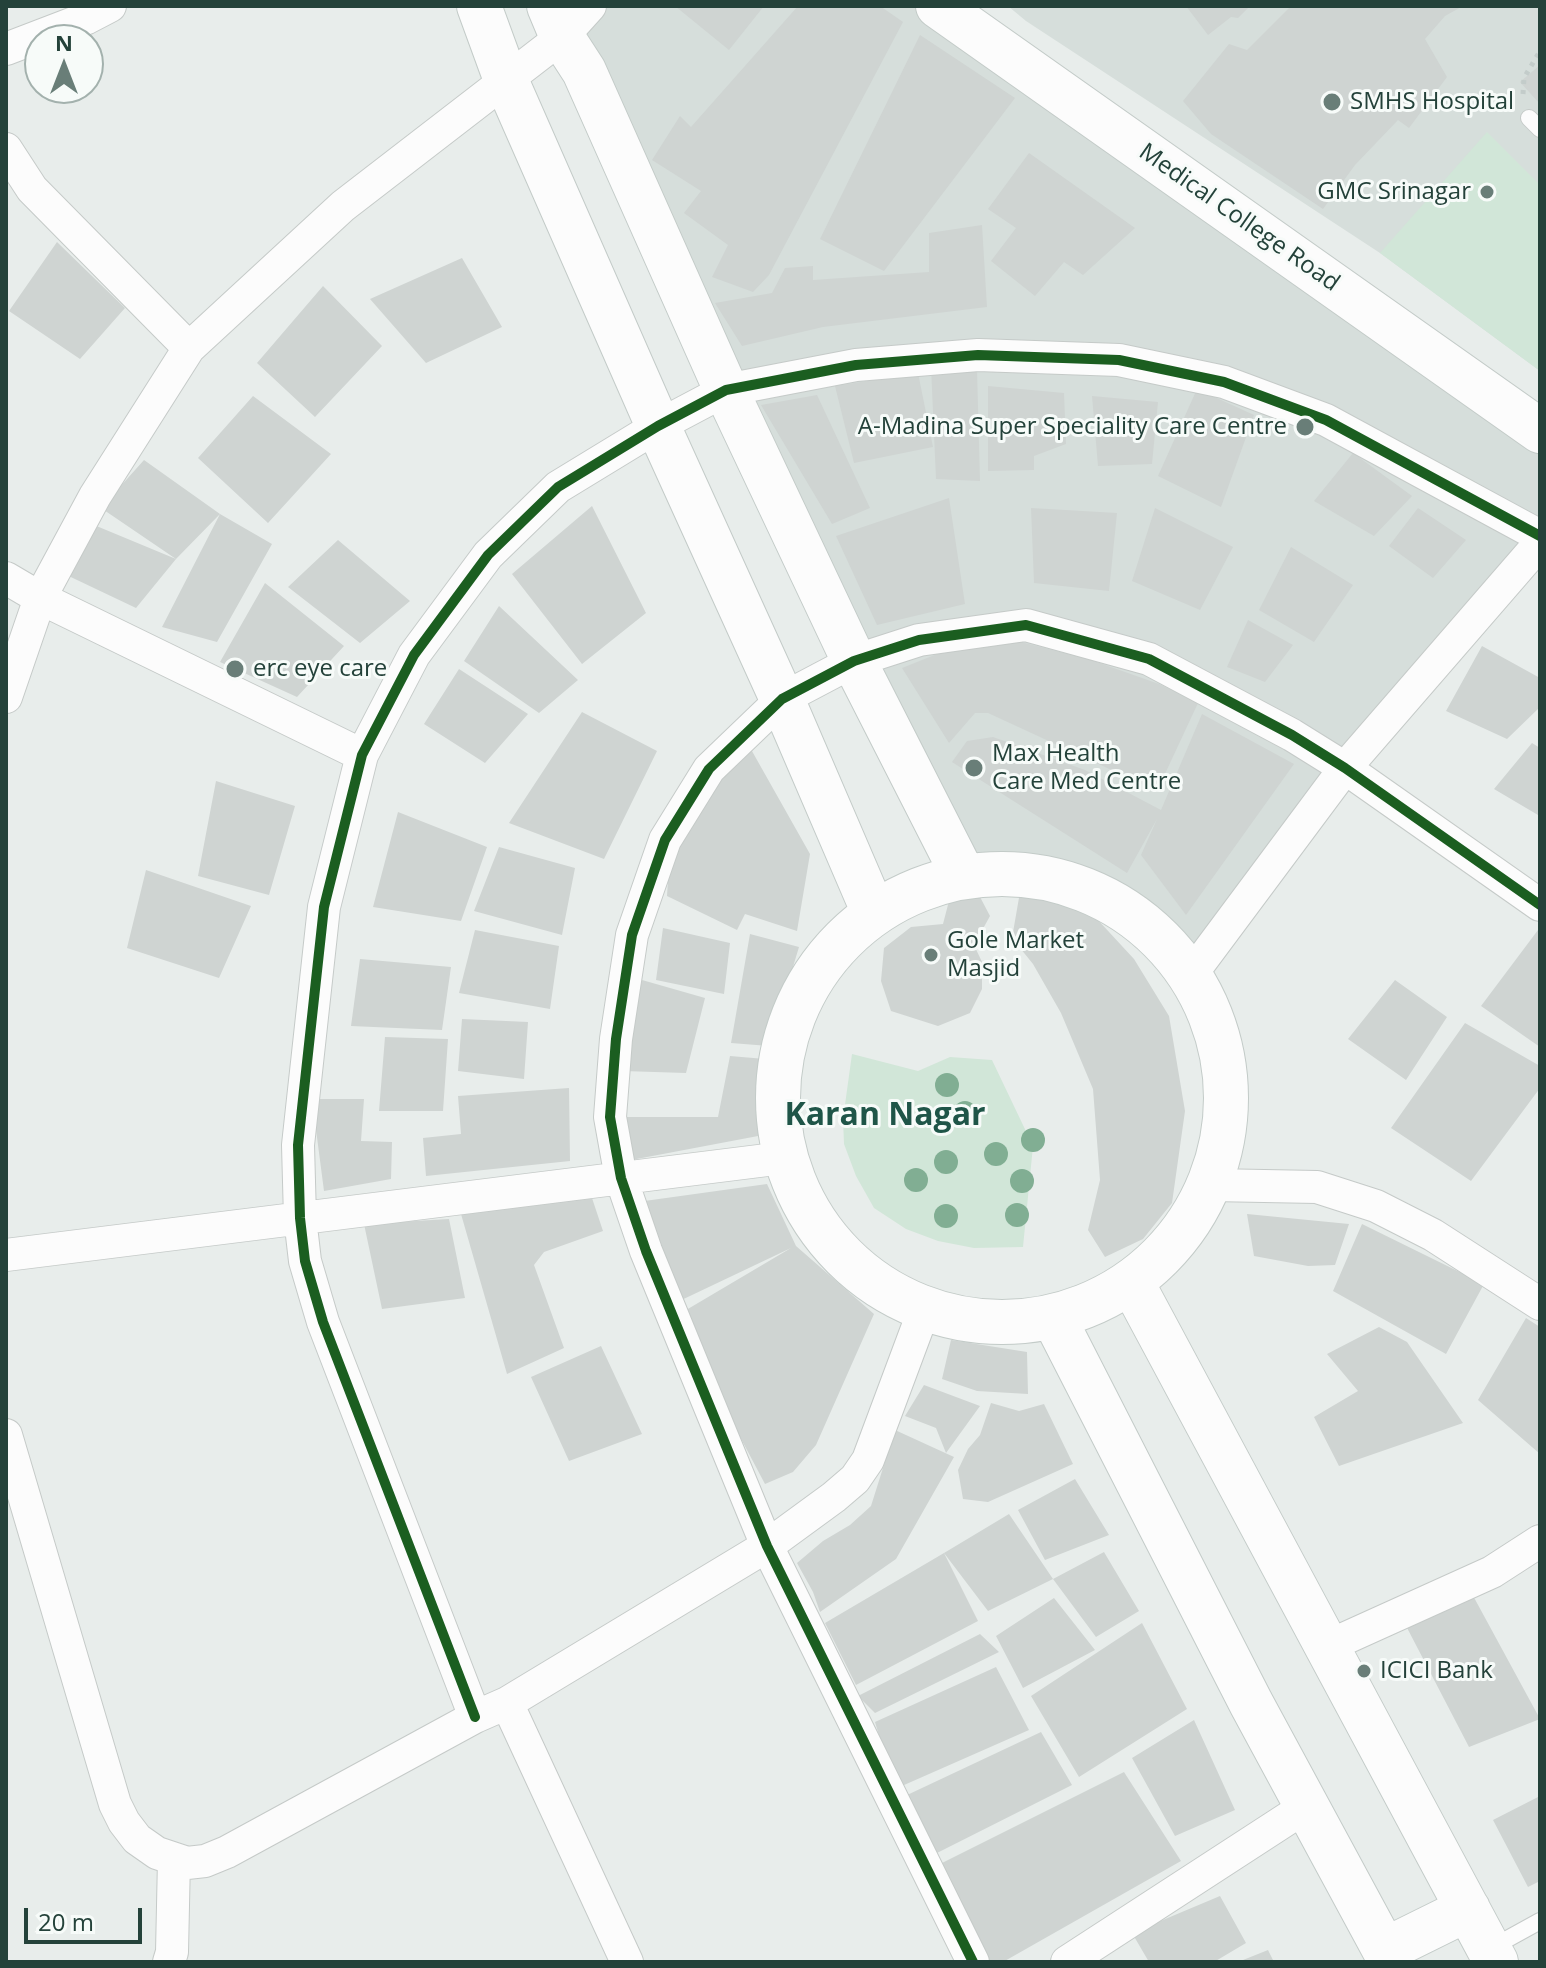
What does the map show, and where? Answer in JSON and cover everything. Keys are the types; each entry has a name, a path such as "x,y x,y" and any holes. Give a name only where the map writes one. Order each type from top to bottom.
{"main road":[{"path":"479,6 506,80 874,913"},
{"name":"Medical College Road","path":"955,11 1540,431"},
{"path":"567,16 584,71 726,390 854,661 964,877"},
{"path":"1021,874 1077,887 1129,912 1193,972 1224,1058 1227,1123 1211,1185 1178,1239 1132,1283 1095,1304 1054,1318 998,1324 924,1310 871,1283 816,1228 783,1158 775,1093 786,1028 816,970 842,938 874,913 917,890 964,877 1021,874"},
{"path":"1132,1283 1493,1955"},
{"path":"1054,1318 1251,1703 1388,1956 1468,1909"}],"street":[{"path":"6,49 110,6"},
{"path":"6,697 40,598 95,496 189,348 343,206 506,80 567,16"},
{"path":"6,149 32,189 189,348"},
{"path":"475,1717 323,1322 305,1261 300,1218 298,1145 324,907 362,755 414,655 488,555 558,487 658,426 726,390 856,365 978,355 1119,360 1224,382 1326,420 1540,536"},
{"path":"1193,972 1345,768 1540,543"},
{"path":"6,578 40,598 362,755"},
{"path":"973,1962 767,1546 646,1251 621,1178 610,1117 616,1039 632,935 665,840 709,769 782,699 854,661 919,640 1026,625 1149,659 1292,735 1345,768 1540,905"},
{"path":"6,1255 783,1158"},
{"path":"1211,1185 1317,1187 1376,1206 1433,1235 1540,1304"},
{"path":"6,1435 115,1804 137,1839 157,1853 187,1863 205,1861 227,1852 475,1717 507,1703 767,1546 855,1479 868,1460 924,1310"},
{"path":"1326,1647 1492,1572 1540,1541"},
{"path":"507,1703 627,1962"},
{"path":"1067,1962 1307,1806"},
{"path":"169,1962 172,1952 174,1859"}],"lane":[{"path":"1493,1955 1540,1921"}],"path":[{"path":"1535,124 1522,102 1524,78 1540,51"}],"shaded area":[{"path":"590,6 928,6 1540,432 1540,543 1193,972 1129,912 1077,887 1021,874 964,877 562,37"},
{"name":"SMHS Hospital","path":"1008,6 1540,6 1540,371 1380,253 1026,21"}],"green space":[{"name":"GMC Srinagar","path":"1487,132 1540,185 1540,371 1380,253"},
{"path":"852,1054 918,1071 950,1057 992,1060 1033,1146 1023,1247 974,1248 938,1241 906,1229 874,1208 856,1176 844,1144 843,1119"}],"building":[{"path":"675,6 764,6 729,50"},
{"path":"798,6 880,6 903,22 769,275 753,292 712,277 728,245 684,213 701,191 652,160 680,116 691,127"},
{"path":"1186,6 1250,6 1238,18 1231,17 1208,35"},
{"path":"1291,6 1463,6 1445,16 1425,39 1447,77 1409,128 1398,120 1355,165 1323,209 1211,134 1183,101 1229,44 1247,50"},
{"path":"920,35 1015,98 884,271 820,239"},
{"path":"1540,65 1540,104 1520,82"},
{"path":"1029,153 1135,228 1083,275 1064,262 1035,296 991,261 1016,228 988,209"},
{"path":"982,225 987,307 823,327 742,346 715,303 772,293 785,268 813,266 813,280 929,272 929,233"},
{"path":"57,242 125,308 80,359 9,311"},
{"path":"462,258 502,327 426,363 370,299"},
{"path":"323,286 382,346 315,417 257,363"},
{"path":"931,367 977,369 980,481 936,479"},
{"path":"918,373 933,447 854,463 835,386"},
{"path":"988,386 1064,393 1066,444 1034,456 1034,470 988,471"},
{"path":"1197,389 1254,415 1221,507 1158,476"},
{"path":"817,395 870,508 832,524 761,405"},
{"path":"253,396 331,454 268,523 198,458"},
{"path":"1092,396 1158,402 1152,464 1098,466"},
{"path":"1353,453 1412,496 1374,536 1314,501"},
{"path":"144,460 220,514 176,559 101,508"},
{"path":"949,498 965,604 877,625 836,536"},
{"path":"592,506 646,613 582,664 512,574"},
{"path":"1031,508 1117,513 1109,591 1034,583"},
{"path":"1155,508 1233,547 1200,610 1132,581"},
{"path":"1418,508 1466,540 1433,578 1389,546"},
{"path":"220,514 272,544 217,642 162,627"},
{"path":"82,520 176,559 136,608 56,570"},
{"path":"338,540 410,601 360,643 288,587"},
{"path":"1291,547 1353,585 1314,642 1259,610"},
{"path":"265,583 344,646 297,697 220,662"},
{"path":"499,606 578,680 539,713 464,661"},
{"path":"1248,620 1293,645 1265,682 1227,667"},
{"path":"1021,642 1091,660 1159,684 1198,703 1157,791 988,713 975,713 949,743 902,668 947,650"},
{"path":"1482,646 1540,678 1540,707 1507,739 1446,711"},
{"path":"459,669 528,714 485,763 424,724"},
{"path":"582,712 657,751 604,859 509,823"},
{"path":"1202,714 1294,764 1186,915 1141,855 1157,819 1127,873 952,762 967,741 993,737 1085,770 1161,810"},
{"path":"1532,743 1540,748 1538,815 1494,789"},
{"path":"748,744 810,854 797,931 745,914 737,930 667,896 670,848"},
{"path":"216,781 295,806 269,895 198,876"},
{"path":"398,812 487,847 461,921 373,907"},
{"path":"499,847 575,868 562,935 474,911"},
{"path":"146,870 251,906 219,978 127,948"},
{"path":"1020,892 1072,899 1097,919 1134,959 1169,1016 1185,1111 1172,1203 1143,1239 1105,1257 1088,1230 1100,1180 1093,1089 1061,1013 1033,964 1012,938"},
{"name":"Gole Market Masjid","path":"979,895 990,916 974,945 982,962 982,989 970,1013 938,1026 891,1011 881,981 884,948 911,927 943,924 950,897"},
{"path":"663,928 730,943 724,994 656,980"},
{"path":"475,930 559,946 550,1009 459,993"},
{"path":"1538,930 1540,932 1540,1047 1481,1006"},
{"path":"750,934 799,947 769,1046 731,1043"},
{"path":"360,959 451,967 442,1030 351,1026"},
{"path":"642,980 705,998 686,1073 623,1071"},
{"path":"1395,980 1447,1017 1406,1080 1348,1039"},
{"path":"462,1019 528,1022 524,1079 458,1071"},
{"path":"1465,1023 1540,1066 1540,1088 1471,1181 1391,1128"},
{"path":"385,1037 448,1039 443,1111 379,1111"},
{"path":"730,1056 765,1059 765,1113 758,1136 626,1161 624,1117 718,1117"},
{"path":"569,1088 570,1161 426,1176 423,1138 461,1134 458,1096"},
{"path":"312,1099 364,1099 361,1141 392,1142 391,1179 324,1191"},
{"path":"767,1184 796,1246 874,1314 816,1445 793,1472 765,1484 676,1316 791,1248 671,1305 630,1203"},
{"path":"592,1198 603,1231 544,1252 534,1265 564,1348 507,1374 461,1214"},
{"path":"1247,1214 1349,1224 1335,1265 1308,1266 1254,1256"},
{"path":"449,1219 465,1298 382,1309 364,1224"},
{"path":"1362,1224 1484,1284 1446,1354 1333,1291"},
{"path":"1526,1318 1540,1327 1540,1454 1478,1400"},
{"path":"1379,1327 1407,1342 1463,1423 1339,1466 1314,1417 1358,1391 1327,1354"},
{"path":"951,1340 1027,1352 1028,1394 977,1391 942,1379"},
{"path":"601,1346 642,1434 569,1461 531,1377"},
{"path":"924,1385 980,1406 946,1453 936,1428 905,1416"},
{"path":"991,1403 1019,1411 1044,1404 1073,1464 988,1502 963,1499 958,1470 968,1449 980,1435"},
{"path":"895,1430 954,1457 896,1559 820,1612 797,1563 871,1506"},
{"path":"1075,1479 1109,1535 1045,1560 1018,1510"},
{"path":"1009,1514 1053,1579 988,1611 944,1553"},
{"path":"1104,1552 1139,1611 1096,1637 1053,1579"},
{"path":"944,1553 978,1621 856,1685 825,1623"},
{"path":"1471,1592 1540,1719 1469,1747 1404,1622"},
{"path":"1054,1598 1095,1650 1023,1688 996,1636"},
{"path":"1142,1623 1187,1709 1079,1777 1031,1696"},
{"path":"980,1634 999,1652 875,1713 858,1696"},
{"path":"996,1667 1029,1730 895,1789 875,1722"},
{"path":"1194,1720 1235,1810 1175,1836 1132,1758"},
{"path":"1041,1732 1072,1785 933,1855 905,1796"},
{"path":"1124,1772 1181,1861 1003,1962 988,1962 940,1864"},
{"path":"1540,1796 1540,1881 1528,1887 1493,1820"},
{"path":"1220,1896 1246,1943 1214,1962 1149,1962 1132,1933"},
{"path":"1268,1950 1274,1962 1238,1962"}],"cycle path":[{"path":"475,1717 323,1322 305,1261 300,1218 298,1145 324,907 362,755 414,655 488,555 558,487 658,426 726,390 856,365 978,355 1119,360 1224,382 1326,420 1540,536"},
{"path":"973,1962 767,1546 646,1251 621,1178 610,1117 616,1039 632,935 665,840 709,769 782,699 854,661 919,640 1026,625 1149,659 1292,735 1345,768 1540,905"}],"place":[{"name":"SMHS Hospital","path":"1332,102"},
{"name":"GMC Srinagar","path":"1487,192"},
{"name":"A-Madina Super Speciality Care Centre","path":"1305,427"},
{"name":"erc eye care","path":"235,669"},
{"name":"Max Health Care Med Centre","path":"974,768"},
{"name":"Gole Market Masjid","path":"931,955"},
{"name":"ICICI Bank","path":"1364,1671"}],"district":[{"name":"Karan Nagar","path":"885,1116"}]}
